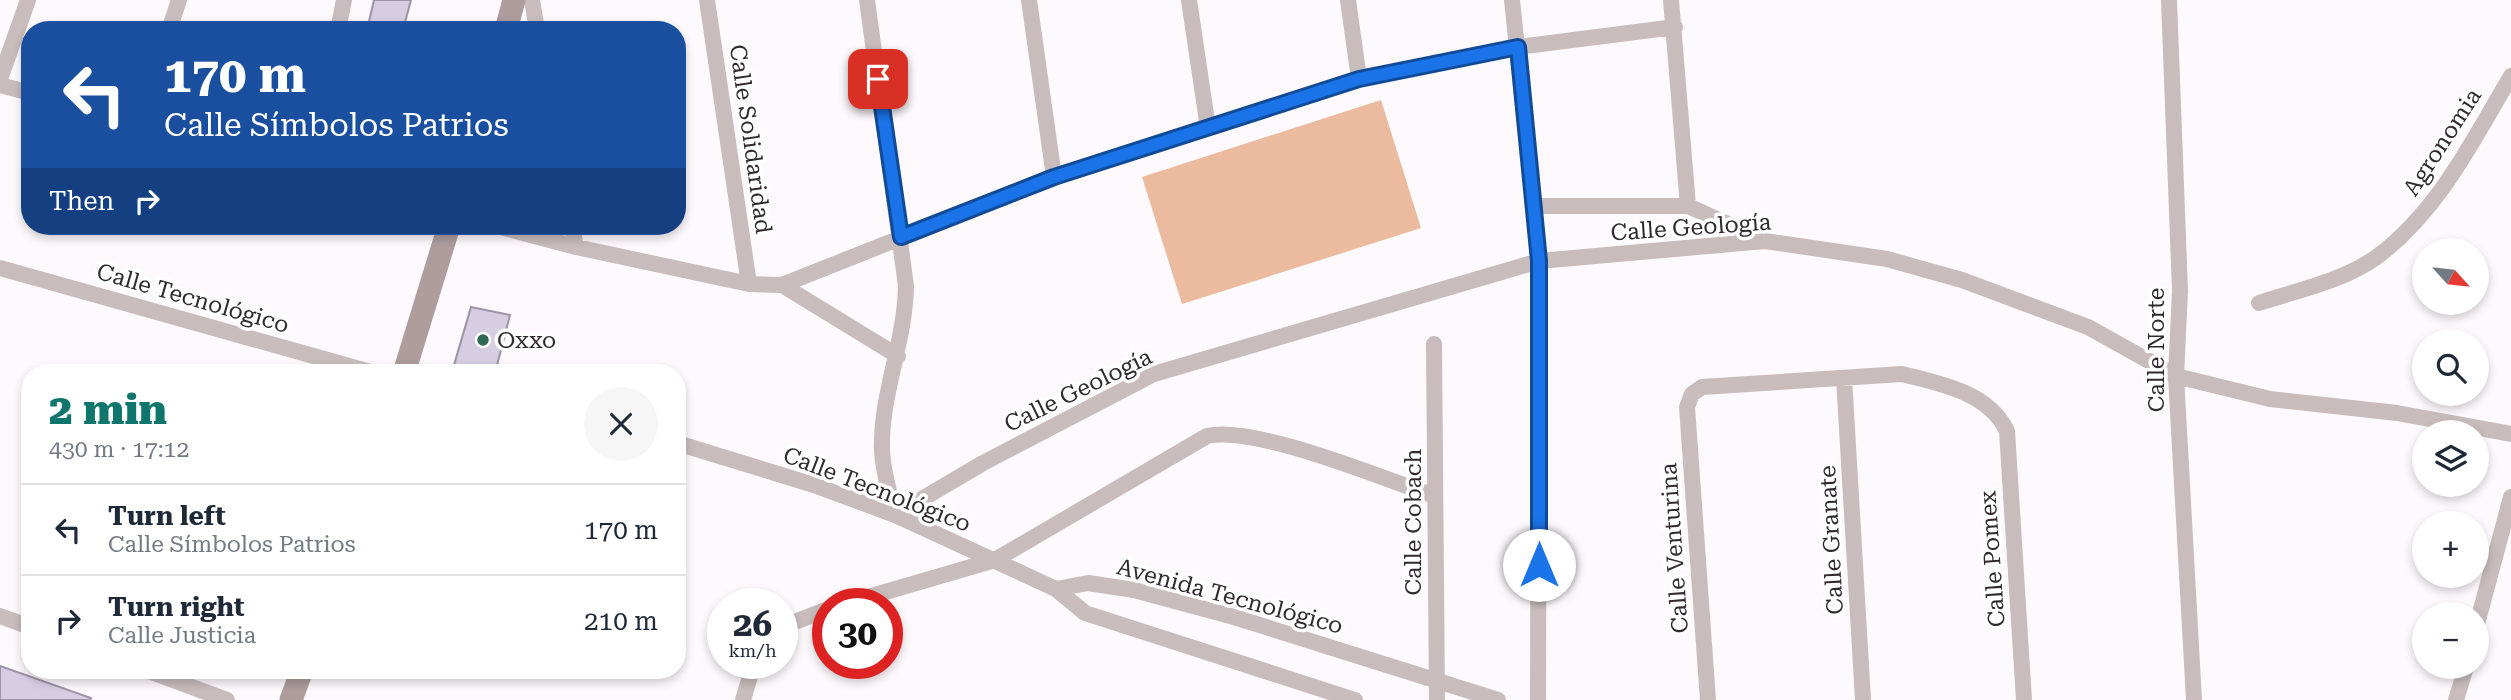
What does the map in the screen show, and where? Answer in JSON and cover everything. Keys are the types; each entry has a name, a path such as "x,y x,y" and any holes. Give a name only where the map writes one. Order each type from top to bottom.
{"street":[{"path":"0,79 28,0"},
{"path":"172,21 180,0"},
{"path":"340,21 344,0"},
{"path":"508,21 514,0"},
{"path":"532,0 536,21"},
{"name":"Calle Solidaridad","path":"707,0 749,284"},
{"path":"867,0 901,237 906,319 885,410 882,453 895,515"},
{"path":"1029,0 1054,177"},
{"path":"1189,0 1208,128"},
{"path":"1348,0 1359,79"},
{"path":"1512,0 1539,261 1538,700"},
{"path":"1671,0 1689,206"},
{"name":"Calle Norte","path":"2169,0 2180,291 2176,376 2193,700"},
{"path":"531,235 749,284 782,285 1054,177 1359,79 1518,47 1675,27"},
{"name":"Agronomia","path":"2259,303 2330,280 2376,257 2418,221 2452,175 2511,76"},
{"path":"0,85 21,91"},
{"path":"1534,206 1689,206 1765,241"},
{"path":"407,364 446,235"},
{"path":"574,235 576,247"},
{"name":"Calle Geología","path":"895,515 983,463 1154,374 1539,261 1765,241 1887,259 1962,279 2088,327 2176,376 2270,399 2397,412 2511,435"},
{"name":"Calle Tecnológico","path":"0,268 342,364"},
{"path":"782,285 898,356"},
{"name":"Calle Cobach","path":"1434,344 1437,700"},
{"name":"Calle Pomex","path":"1844,378 1902,374 1932,382 1989,404 2000,416 2007,431 2024,700"},
{"name":"Calle Venturina","path":"1708,700 1687,407 1692,394 1702,387 1844,378"},
{"name":"Calle Granate","path":"1844,378 1863,700"},
{"path":"900,588 995,561 1207,436 1221,433 1262,439 1435,496"},
{"name":"Calle Tecnológico","path":"686,446 814,485 895,515 1056,589"},
{"path":"2483,602 2511,498"},
{"name":"Avenida Tecnológico","path":"1056,589 1088,583 1133,590 1247,620 1498,700"},
{"path":"1056,589 1086,613 1355,700"},
{"path":"0,616 21,624"},
{"path":"170,679 227,700"},
{"path":"292,700 299,679"},
{"path":"743,700 749,679"},
{"path":"2456,700 2462,679"}],"shaded area":[{"path":"1381,100 1421,228 1182,304 1142,177"}],"building":[{"path":"374,0 411,0 405,21 369,21"},
{"name":"Oxxo","path":"471,307 510,315 497,364 454,364"},
{"path":"0,666 21,673 21,679 37,679 91,698 90,700 0,700"}],"place":[{"name":"Oxxo","path":"483,340"}],"route":[{"path":"878,79 901,237 1054,177 1359,79 1518,47 1539,261 1539,565"}]}
